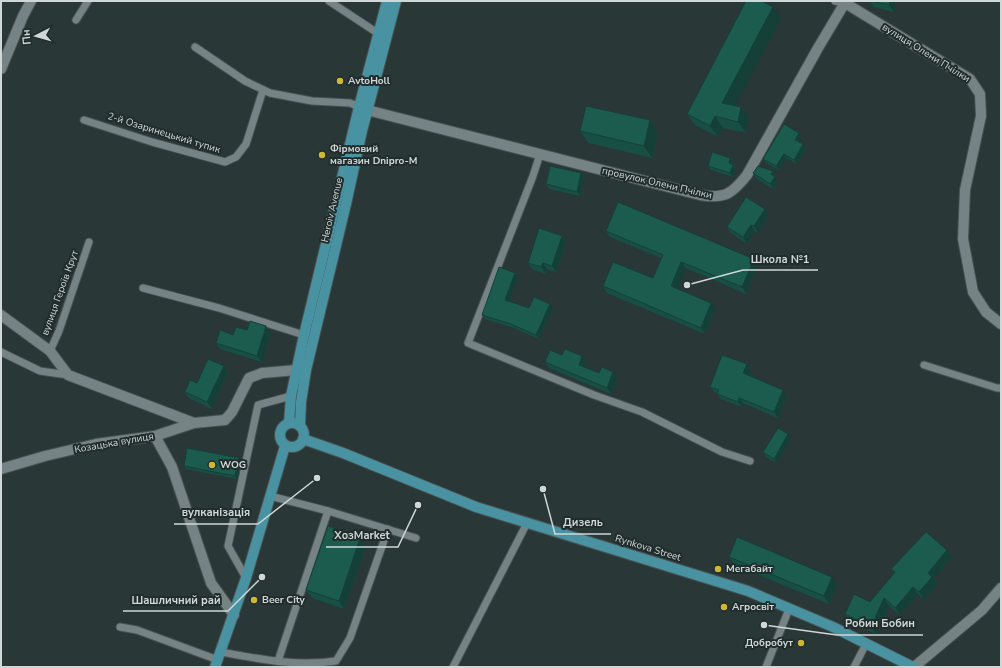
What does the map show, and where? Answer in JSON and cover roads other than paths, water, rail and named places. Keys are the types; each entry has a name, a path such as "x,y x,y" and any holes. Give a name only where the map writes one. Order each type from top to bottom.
{"main road":[{"name":"Heroiv Avenue","path":"300,426 301,402 306,370 346,204 363,108 387,1"},
{"name":"Heroiv Avenue","path":"289,423 291,396 304,335 363,108 396,1"},
{"path":"289,423 300,426 304,432 303,439 300,444 295,447 285,446 280,440 280,433 283,427 289,423"},
{"name":"Rynkova Street","path":"303,439 343,453 476,507 748,591 914,667"},
{"path":"218,660 246,578 285,446"}],"street":[{"path":"1,69 23,16 32,1"},
{"name":"провулок Олени Пчілки","path":"363,108 700,195 714,197 726,195 735,189 747,175 818,48 846,2"},
{"name":"вулиця Олени Пчілки","path":"846,2 970,79 980,94 981,116 965,190 962,239 972,292 986,312 1001,324"},
{"path":"1,315 50,351 68,375 194,423"},
{"name":"Козацька вулиця","path":"1,469 45,456 96,444 155,436 194,423 225,420 232,412 249,378 262,374 297,370"},
{"path":"155,436 172,467 211,583 234,615"},
{"path":"914,667 982,610 1001,588"}],"lane":[{"path":"76,20 88,1"},
{"path":"329,1 379,34"},
{"path":"835,1 846,2"},
{"path":"195,47 245,81 270,93 312,101 350,103 363,108"},
{"name":"2-й Озаринецький тупик","path":"84,120 152,142 225,162 236,157 246,144 263,90"},
{"path":"540,154 533,176 468,343 594,395 642,412 722,452 750,461"},
{"name":"вулиця Героїв Крут","path":"50,351 59,331 89,242"},
{"path":"143,288 219,308 304,335"},
{"path":"1,352 40,371 68,375"},
{"path":"924,365 1001,388"},
{"path":"246,578 228,546 258,405 291,396"},
{"path":"270,496 328,511 416,538"},
{"path":"278,661 328,511"},
{"path":"453,667 527,524"},
{"path":"120,627 137,630 218,660 278,661 316,664 336,662 350,638 388,529"},
{"path":"766,667 789,609"},
{"path":"854,667 866,644"}],"place":[{"name":"AvtoHoll","path":"340,81"},
{"name":"Фірмовий магазин Dnipro-M","path":"322,155"},
{"name":"Школа №1","path":"687,285"},
{"name":"WOG","path":"212,465"},
{"name":"вулканізація","path":"317,478"},
{"name":"Дизель","path":"543,489"},
{"name":"ХозMarket","path":"418,505"},
{"name":"Мегабайт","path":"718,569"},
{"name":"Шашличний рай","path":"262,577"},
{"name":"Beer City","path":"254,600"},
{"name":"Агросвіт","path":"724,607"},
{"name":"Робин Бобин","path":"764,625"},
{"name":"Добробут","path":"801,643"}]}
